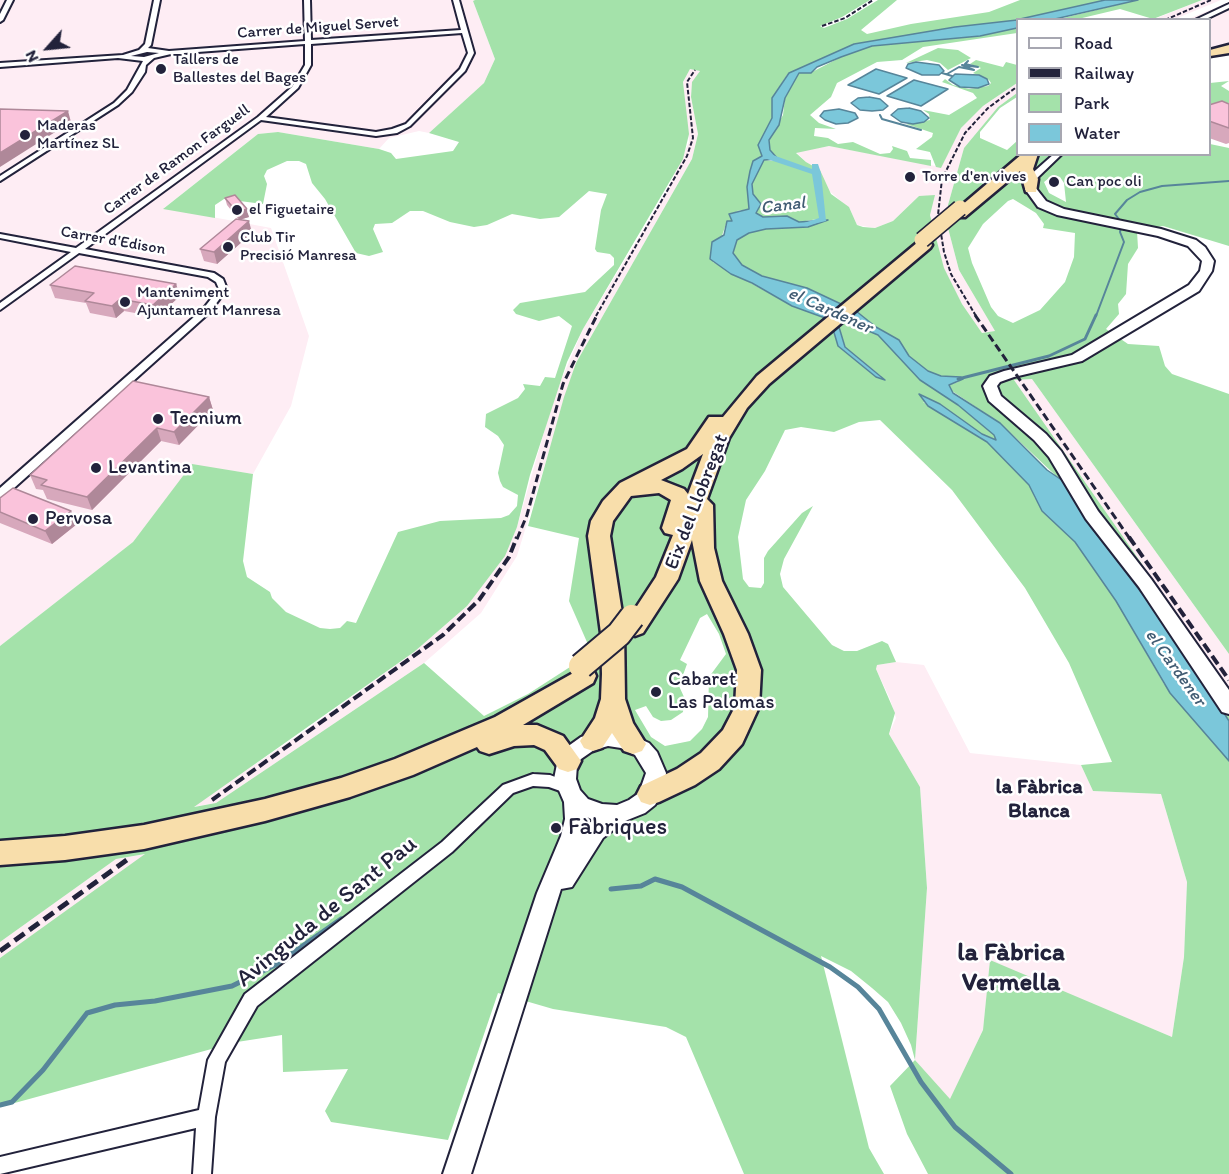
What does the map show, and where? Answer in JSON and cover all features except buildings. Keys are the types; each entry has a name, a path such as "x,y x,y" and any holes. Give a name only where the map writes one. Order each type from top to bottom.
{"highway":[{"path":"1211,46 1229,49"},
{"path":"1211,54 1229,49"},
{"path":"760,379 1025,156"},
{"path":"1002,177 1029,182 1026,169 1030,160 1027,156"},
{"name":"Eix del Llobregat","path":"633,622 668,556 704,456 722,417 760,379"},
{"name":"Eix del Llobregat","path":"633,622 668,579 718,438 730,418 760,379"},
{"path":"593,741 607,722 613,699 613,633 599,536 611,506 632,485 687,459 702,444 712,424 722,417"},
{"path":"650,794 686,777 710,761 733,737 747,707 749,670 736,634 711,581 704,548 703,503 712,460"},
{"path":"611,506 653,486 662,486 677,494 681,500 680,508 668,542 668,556"},
{"path":"0,839 65,835 228,808 344,778 402,760 508,713 607,657 633,622"},
{"path":"0,855 144,837 265,810 341,789 423,759 504,724 554,697 583,671"},
{"path":"613,699 621,726 633,744"},
{"path":"0,855 25,858 126,848 258,823 374,789 513,736 531,734 543,736 558,747 565,781"}],"street":[{"path":"0,20 10,0"},
{"path":"0,179 116,104 130,91 142,72 157,0"},
{"name":"Carrer de Ramon Farguell","path":"0,307 260,118 295,88 308,65 307,0"},
{"path":"260,118 376,134 394,131 408,125 463,70 471,53 456,0"},
{"path":"1202,18 1229,6"},
{"name":"Carrer de Miguel Servet","path":"0,64 466,31"},
{"path":"1057,156 1029,182 1038,200 1047,207 1161,233 1192,243 1208,261 1206,271 1194,288 1077,358 1009,374 995,379 990,386 994,398 1040,436 1055,454 1092,515 1145,583 1229,706"},
{"name":"Carrer d'Edison","path":"0,236 211,275 220,281 223,289 206,310 0,495"},
{"path":"457,1174 540,923 548,892 572,836 576,819 565,781 578,749 593,741 613,738 633,744 646,753 655,768 655,784 650,794 637,807 617,814 595,831 586,842 540,923"},
{"name":"Avinguda de Sant Pau","path":"202,1174 206,1117 217,1060 251,1000 438,854 476,822 493,801 508,789 525,781 565,781"},
{"path":"565,781 594,812 617,814"},
{"path":"0,1166 206,1117"}],"shaded area":[{"path":"0,0 475,0 473,1 495,59 484,83 429,133 419,131 389,138 379,149 278,132 258,134 164,208 271,228 309,336 291,406 253,474 192,465 133,542 0,646"},
{"path":"1202,0 1221,0 1177,18 1157,18"},
{"path":"1229,2 1229,45 1211,51 1211,18 1191,18"},
{"path":"690,69 700,71 692,83 691,97 698,134 692,159 576,363 517,556 481,613 424,663 216,803 192,807 300,734 414,652 467,606 517,527 554,397 583,329 668,189 689,142 683,82"},
{"path":"1016,84 1016,94 998,107 964,148 948,205 948,228 959,270 995,331 982,333 962,304 944,269 930,215 919,196 893,221 875,228 857,225 850,209 826,188 820,170 806,162 796,152 829,146 941,167 961,128 983,106"},
{"path":"1032,379 1229,654 1229,694 1190,633 1014,380"},
{"path":"896,662 924,665 970,753 1081,765 1093,791 1161,794 1187,882 1184,957 1172,1037 990,961 983,1030 950,1100 915,1060 927,888 920,787 889,734 896,718 876,669 877,665"},
{"path":"147,854 0,958 0,942 116,859"}],"green space":[{"path":"475,0 870,0 842,17 820,26 824,28 847,19 878,0 897,0 861,30 867,34 911,24 989,12 1020,0 1105,0 1027,18 1016,18 1016,20 1005,23 955,27 854,44 787,75 772,98 772,118 758,145 762,156 753,161 749,209 737,211 732,221 727,221 713,262 792,306 825,318 833,329 838,346 876,377 881,376 845,347 840,323 847,322 878,335 920,380 958,405 994,435 997,440 982,434 940,404 923,402 987,442 1029,485 1035,498 1075,542 1116,601 1164,684 1229,761 1229,1174 928,1174 907,1134 890,1086 915,1060 901,1023 888,1002 872,988 851,971 821,956 869,1148 884,1174 744,1174 686,1037 666,1027 553,1009 498,993 448,1140 331,1122 325,1111 348,1069 283,1072 282,1035 237,1042 0,1107 0,958 145,854 116,859 0,942 0,646 133,542 192,464 253,474 243,561 247,577 270,592 272,598 286,612 320,628 340,628 347,621 356,623 398,532 440,521 501,518 509,515 517,506 518,495 503,487 500,481 498,473 504,445 498,436 485,427 486,414 518,398 525,389 523,384 540,386 545,377 555,378 572,326 559,316 539,321 516,314 513,310 520,303 585,292 614,265 614,258 610,254 597,252 595,249 601,210 607,194 589,191 559,217 540,219 512,214 487,225 474,227 450,222 423,211 410,211 392,223 375,224 373,229 383,252 369,256 356,253 325,199 312,183 306,164 299,161 287,161 267,170 264,176 267,184 263,204 224,199 215,205 215,218 163,209 258,134 278,132 379,149 391,153 396,159 453,151 459,142 429,133 484,83 495,59 473,1","holes":["690,69 700,71 692,82 691,97 698,134 692,159 576,363 564,397 528,526 579,538 569,601 590,649 570,667 528,694 484,716 424,663 216,803 194,807 414,652 467,606 505,556 517,527 530,475 567,362 583,329 683,159 689,134 683,82","880,420 952,490 1025,588 1069,663 1112,762 1081,765 1093,791 1161,794 1187,882 1184,957 1172,1037 990,960 983,1030 950,1099 915,1060 927,888 920,787 889,734 895,713 876,669 877,665 896,662 888,644 882,641 857,651 844,651 832,645 783,587 780,574 784,559 813,506 802,513 768,551 764,558 764,583 761,588 749,587 743,579 738,537 746,500 765,471 785,430 801,427 834,432 859,422","707,614 719,634 726,654 709,677 708,717 702,729 690,741 665,746 651,737 635,710 646,706 653,717 661,721 671,720 683,712 684,697 679,686 687,664 680,660 700,618"]},
{"path":"1138,0 1202,0 1156,18 1120,9 1082,18 1063,18"},
{"path":"1016,28 1016,33 923,47 902,60 877,62 837,83 831,97 810,115 819,123 836,129 815,128 814,136 828,138 838,144 853,142 880,154 890,153 892,146 907,151 910,158 931,160 931,166 829,146 796,153 820,170 831,194 849,207 857,225 863,227 875,228 893,221 919,196 935,195 930,215 944,268 962,304 982,333 995,331 959,270 948,228 948,205 964,148 998,107 1016,94 1016,98 1000,108 980,132 980,138 1007,150 1016,142 1016,156 1211,156 1211,144 1229,148 1229,246 1163,226 1137,231 1138,248 1128,264 1126,294 1118,304 1119,314 1106,329 1128,344 1159,346 1165,366 1172,374 1229,394 1229,654 1032,379 1014,380 1190,633 1229,694 1229,721 1174,635 1091,527 1054,474 1000,423 949,389 949,385 958,382 961,377 941,376 928,371 909,356 899,340 876,327 856,311 807,288 762,276 742,265 733,253 737,240 749,233 766,229 808,227 827,220 799,222 787,216 763,217 756,213 761,204 753,194 752,184 764,160 773,161 776,156 770,150 769,140 783,115 785,98 799,73 814,71 841,57 872,46 980,36","holes":["1053,175 1060,177 1064,183 1066,202 1049,193 1044,182","1013,199 1036,213 1044,224 1043,228 1075,233 1074,257 1065,282 1040,310 1013,323 998,316 991,307 968,248 983,224 1008,201"]},
{"path":"938,48 958,50 971,58 948,70 940,63 927,60 906,63"},
{"path":"976,60 1003,67 1006,62 1016,65 1016,84 983,106 961,128 941,168 936,167 930,152 916,149 932,137 933,133 906,124 930,120 929,114 923,110 949,115 977,98 973,93 942,82 945,79 953,85 969,89 988,86 991,83 989,80 973,73 981,68 970,64"},
{"path":"1229,81 1221,86 1229,91 1229,117 1211,111 1211,83"}],"water":[{"path":"1105,0 1138,0 1059,18 1024,18"},
{"name":"el Cardener","path":"1016,20 1016,28 980,36 872,46 817,67 811,73 799,73 785,98 779,125 769,140 770,150 778,159 764,160 752,184 753,194 761,204 756,213 763,217 787,216 799,222 828,220 808,227 766,229 749,233 737,240 733,253 742,265 762,276 807,288 856,311 876,327 899,340 909,356 928,371 941,376 961,377 963,379 949,385 953,393 1000,423 1047,470 1066,483 1079,502 1091,527 1174,635 1229,721 1229,761 1170,693 1116,601 1075,542 1042,511 1029,485 987,442 928,406 919,394 940,404 982,434 996,440 994,435 958,405 920,380 878,335 847,322 840,323 845,347 885,380 876,377 838,346 833,329 825,318 792,306 731,274 710,259 712,242 724,235 727,221 732,221 729,214 749,209 747,187 750,171 753,161 762,156 758,145 772,118 772,98 789,73 854,44 955,27"},
{"path":"916,62 939,65 944,71 939,75 922,75 906,68 908,64"},
{"path":"876,69 907,78 879,94 848,85"},
{"path":"955,74 979,75 987,79 989,84 978,88 960,87 949,80"},
{"path":"914,80 948,89 921,106 887,96"},
{"path":"858,98 880,99 888,106 883,110 872,111 860,110 851,103"},
{"path":"909,108 921,111 929,118 924,122 913,124 901,122 891,115 898,109"},
{"path":"839,109 855,113 858,118 848,123 836,124 820,116 824,111"}],"waterway":[{"path":"947,74 959,67 974,70 962,65 978,67 965,64 968,61"},
{"path":"942,73 952,76"},
{"path":"880,115 882,119 921,130"},
{"name":"Canal","path":"767,156 816,173"},
{"name":"Canal","path":"815,166 816,173"},
{"name":"Canal","path":"808,223 823,219 816,173"},
{"path":"1096,316 1124,242 1120,232 1122,223 1115,214 1127,200 1140,192 1162,186 1229,181"},
{"path":"958,379 1049,356 1085,339 1096,315"},
{"path":"611,889 641,886 655,879 682,887 830,967 858,987 879,1009 921,1082 955,1127 1011,1174"},
{"path":"0,1105 12,1102 43,1070 87,1013 115,1005 155,1001 232,986 277,964 341,919"}],"railway":[{"path":"822,26 845,18 873,0"},
{"path":"1170,18 1211,0"},
{"path":"596,316 687,156 693,138 687,82 695,70"},
{"path":"976,316 951,274 944,252 938,215 942,179 965,133 988,108 1016,87"},
{"path":"517,539 527,515 563,384 597,315"},
{"path":"975,315 1130,539"},
{"path":"212,800 443,635 479,600 509,557 517,537"},
{"path":"1129,537 1229,680"},
{"path":"0,951 131,857"}],"place":[{"name":"Tallers de Ballestes del Bages","path":"161,69"},
{"name":"Maderas Martínez SL","path":"25,135"},
{"name":"Torre d'en vives","path":"910,177"},
{"name":"Can poc oli","path":"1054,182"},
{"name":"el Figuetaire","path":"237,210"},
{"name":"Club Tir Precisió Manresa","path":"228,247"},
{"name":"Manteniment Ajuntament Manresa","path":"125,302"},
{"name":"Tecnium","path":"158,419"},
{"name":"Levantina","path":"96,468"},
{"name":"Pervosa","path":"33,519"},
{"name":"Cabaret Las Palomas","path":"656,692"},
{"name":"Fàbriques","path":"556,828"}],"district":[{"name":"la Fàbrica Blanca","path":"1039,800"},
{"name":"la Fàbrica Vermella","path":"1011,968"}]}
